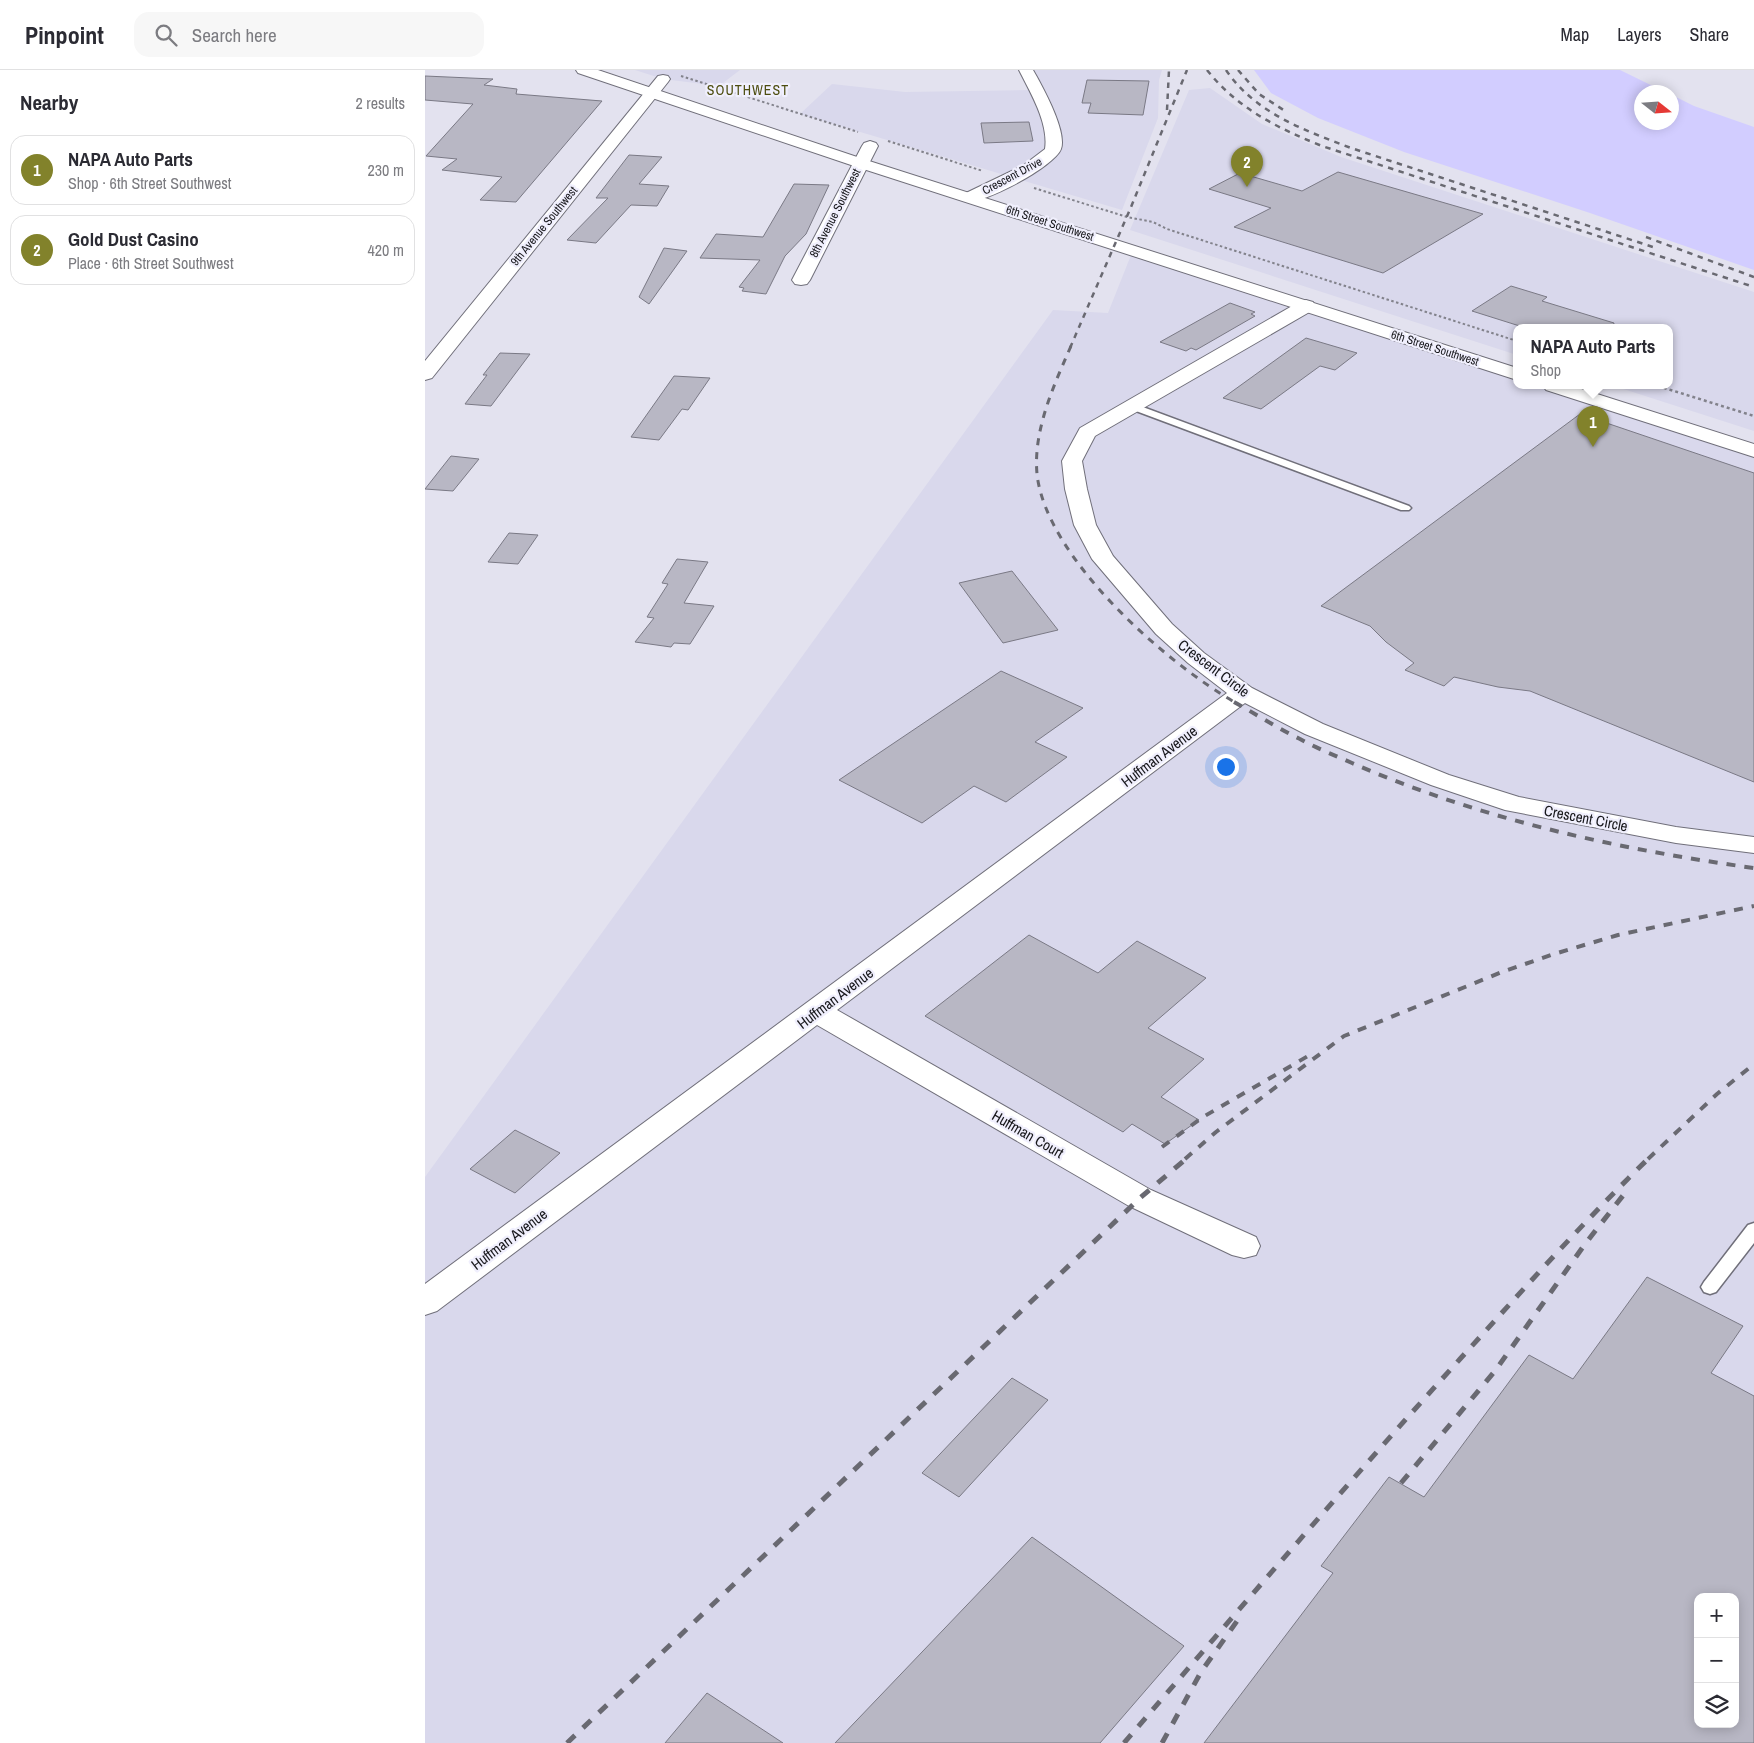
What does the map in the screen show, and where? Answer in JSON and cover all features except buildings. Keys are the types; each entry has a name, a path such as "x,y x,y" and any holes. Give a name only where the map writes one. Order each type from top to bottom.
{"street":[{"name":"6th Street Southwest","path":"583,70 860,163 972,197 1513,373"},
{"name":"Crescent Drive","path":"972,197 1035,165 1050,155 1055,147 1049,121 1026,70"},
{"name":"9th Avenue Southwest","path":"425,374 652,93 667,78"},
{"name":"8th Avenue Southwest","path":"801,280 872,142"},
{"name":"6th Street Southwest","path":"968,177 1013,192"},
{"name":"Crescent Circle","path":"1305,306 1087,432 1072,461 1076,489 1085,525 1103,559 1164,629 1196,658 1243,693 1323,733 1440,780 1514,804 1675,835 1754,845"},
{"path":"1562,389 1754,451"},
{"path":"1622,389 1688,410"},
{"name":"Huffman Avenue","path":"425,1302 1243,693"},
{"name":"Huffman Court","path":"817,1012 1140,1198 1244,1246"}],"lane":[{"path":"1132,406 1405,508"},
{"path":"1710,1287 1754,1230"}],"path":[{"path":"667,78 872,142 984,171"},
{"path":"1030,186 1127,217 1153,222 1175,232 1513,340"},
{"path":"1668,389 1754,416"}],"shaded area":[{"path":"635,70 740,70 719,86 663,79"},
{"path":"1025,70 1162,70 1159,80 1158,118 1122,210 800,114 832,84 905,92 1035,90"},
{"path":"1254,70 1620,70 1651,85 1634,85 1634,130 1679,130 1679,98 1694,106 1754,127 1754,270 1590,213 1404,152 1318,118 1271,93"},
{"path":"1210,88 1262,124 1341,157 1754,292 1754,431 1623,389 1673,389 1673,324 1513,324 1513,354 1130,230 1189,90"},
{"path":"1133,250 1513,373 1513,389 1561,389 1754,451 1754,1743 425,1743 425,1177 1053,310 1108,313"}],"railway":[{"path":"1167,110 1169,70"},
{"path":"1070,348 1131,207 1187,70"},
{"path":"1207,70 1231,95 1259,116 1289,132 1322,146 1754,287"},
{"path":"1226,70 1251,98 1298,127 1351,148 1653,247"},
{"path":"1238,70 1259,94 1285,111"},
{"path":"1646,237 1754,277"},
{"path":"1071,346 1046,408 1038,441 1037,474 1045,506 1062,540 1085,573 1114,605 1177,662 1236,703"},
{"path":"1234,702 1283,730 1352,763 1400,783 1499,816 1600,841 1754,868"},
{"path":"1185,1159 1216,1132 1344,1036 1502,972 1554,954 1618,935 1754,906"},
{"path":"1162,1147 1203,1117 1308,1056"},
{"path":"1648,1159 1717,1094 1754,1064"},
{"path":"567,1743 1140,1198 1187,1158"},
{"path":"1124,1743 1417,1406 1553,1257 1648,1159"},
{"path":"1401,1483 1495,1371 1585,1244 1625,1193"},
{"path":"1162,1743 1201,1672 1242,1614"}],"place":[{"name":"Gold Dust Casino","path":"1247,187"},
{"name":"NAPA Auto Parts","path":"1593,447"}],"district":[{"name":"SOUTHWEST","path":"748,90"}]}
